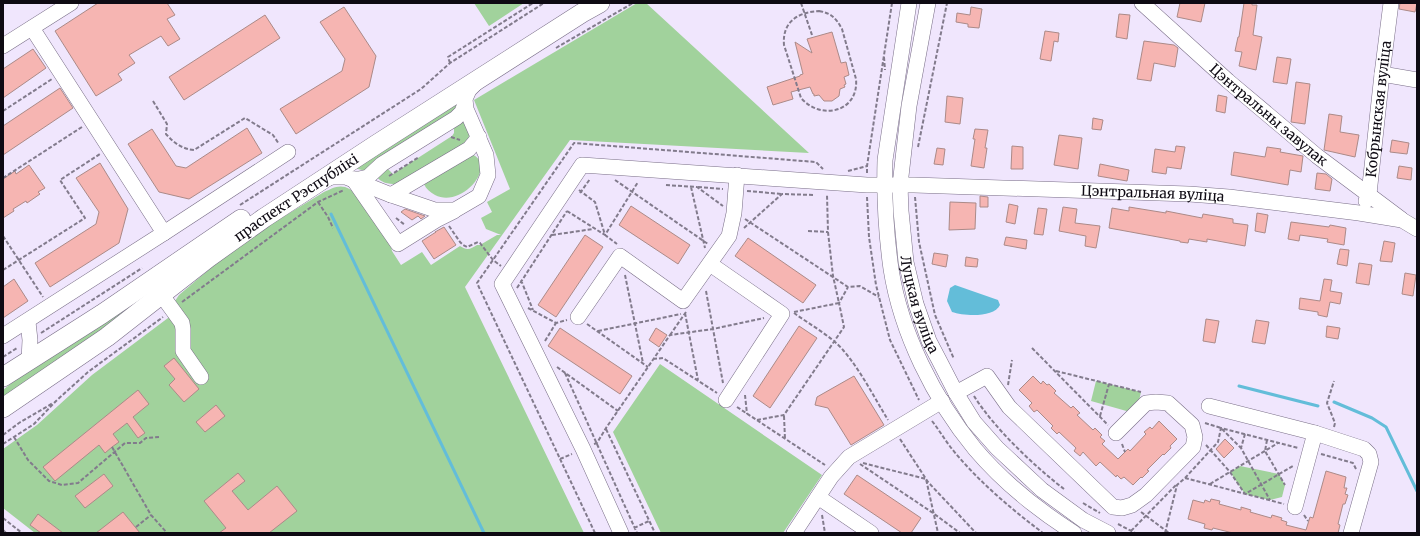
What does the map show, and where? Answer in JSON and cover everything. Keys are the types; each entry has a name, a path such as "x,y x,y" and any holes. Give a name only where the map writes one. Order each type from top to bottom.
{"main road":[{"name":"праспект Рэспублікі","path":"3,377 102,314 369,133 576,3"},
{"name":"праспект Рэспублікі","path":"3,408 107,337 161,294 264,218 582,12 600,3"}],"street":[{"path":"3,46 71,3"},
{"name":"Луцкая вуліца","path":"909,3 885,160 884,185 891,269 897,295 911,340 923,368 942,401 960,430 985,460 1026,498 1074,533"},
{"name":"Луцкая вуліца","path":"928,3 909,106 907,185 900,211 906,262 912,290 929,341 962,389 974,422 997,448 1042,490 1083,520 1110,527"},
{"name":"Цэнтральны завулак","path":"1142,3 1228,81 1305,146 1402,220"},
{"name":"Кобрынская вуліца","path":"1359,213 1369,194 1391,3"},
{"path":"32,28 164,233"},
{"path":"1382,74 1417,80"},
{"path":"349,184 359,179 368,177 382,164 456,118 462,112 469,90 483,76"},
{"path":"323,180 339,177 349,184 398,244 479,196 488,175 486,155 465,104"},
{"path":"391,195 469,149 479,137"},
{"path":"3,336 28,322 287,153"},
{"name":"Цэнтральная вуліца","path":"575,184 582,165 737,175 827,188 867,185 907,185 1189,194 1228,197 1359,213 1402,220 1417,229"},
{"path":"578,318 620,256 683,301 708,258 729,236 734,213 737,175"},
{"path":"349,184 391,195 435,210 455,210"},
{"path":"575,184 516,276 502,284 583,449 628,530"},
{"path":"708,258 782,314 726,400"},
{"path":"161,294 182,323 184,351 201,378"},
{"path":"28,322 30,340 29,360"},
{"path":"962,389 987,376 1009,407 1113,507 1122,508 1132,505 1146,495 1193,447 1195,433 1192,425 1168,403 1156,402 1146,403 1118,435"},
{"path":"794,533 835,472 849,457 942,401"},
{"path":"1210,406 1315,433 1364,449 1369,454 1371,462 1351,533"},
{"path":"1295,507 1315,433"},
{"path":"818,497 871,533"}],"path":[{"path":"533,3 448,57 450,63 544,3"},
{"path":"801,3 812,35"},
{"path":"918,149 947,3"},
{"path":"819,11 826,12 833,16 842,29 857,87 852,99 837,110 816,110 805,103 798,92 783,38 788,24 794,18 805,13 819,11"},
{"path":"3,111 56,76"},
{"path":"153,101 167,124 166,134 173,142 186,150 194,150 245,118 274,135 287,153"},
{"path":"3,178 87,124"},
{"path":"3,270 85,218 60,180 104,152"},
{"path":"554,172 575,184 595,202 605,235"},
{"path":"575,184 590,179 596,179"},
{"path":"575,184 590,179"},
{"path":"609,180 623,181"},
{"path":"615,180 708,244"},
{"path":"605,235 638,182 631,181"},
{"path":"3,444 34,424 56,401 88,372 318,202 349,184"},
{"path":"575,184 576,198"},
{"path":"661,184 697,187 734,213 848,287 860,286 879,298"},
{"path":"907,185 935,315 955,362"},
{"path":"691,187 708,258"},
{"path":"827,188 833,196"},
{"path":"785,439 784,415 844,327 833,276 828,232 827,188"},
{"path":"739,232 782,194 820,195"},
{"path":"318,202 333,228"},
{"path":"514,292 516,276 551,236 567,211 618,245 643,363"},
{"path":"447,224 463,245 467,247 478,242 480,243 493,260 516,276 533,310"},
{"path":"551,236 594,228"},
{"path":"808,231 828,232"},
{"path":"3,236 44,299"},
{"path":"705,286 726,400"},
{"path":"848,287 839,303 792,312 843,350 867,384 894,430 926,479 974,532"},
{"path":"523,304 556,324"},
{"path":"598,331 686,312 698,381"},
{"path":"597,443 652,359 670,335 714,329 782,314"},
{"path":"544,342 556,324 578,318 648,367"},
{"path":"1032,348 1118,435 1125,452"},
{"path":"652,359 663,358 835,472"},
{"path":"1007,389 1012,360"},
{"path":"542,368 554,365 618,411"},
{"path":"1054,371 1149,394 1156,402"},
{"path":"565,373 597,443 628,530"},
{"path":"1334,381 1327,403 1335,423"},
{"path":"1100,417 1109,384"},
{"path":"962,389 978,402 1008,438 1050,479 1069,493"},
{"path":"3,435 19,423 56,401"},
{"path":"757,420 784,415"},
{"path":"1245,494 1230,472 1211,449 1195,433 1204,423 1352,463 1358,472"},
{"path":"606,428 655,533"},
{"path":"1131,532 1218,442 1220,428"},
{"path":"1220,428 1241,448 1270,500"},
{"path":"1241,448 1245,434"},
{"path":"14,437 28,460 49,481 62,485 78,483 125,443 140,443 146,438 159,437"},
{"path":"1267,440 1266,451 1285,485"},
{"path":"1210,484 1278,443"},
{"path":"112,447 151,515 167,533"},
{"path":"926,479 856,462 933,513 960,533"},
{"path":"1245,494 1295,465"},
{"path":"1184,478 1295,507"},
{"path":"926,479 938,533"},
{"path":"1132,505 1167,533 1177,485"},
{"path":"1081,502 1106,517"},
{"path":"818,517 821,512 825,533"},
{"path":"136,527 151,515"},
{"path":"3,518 22,533"},
{"path":"628,530 649,521"},
{"path":"1110,527 1135,533"},
{"path":"3,530 6,533"},
{"path":"628,530 637,533"}],"green space":[{"path":"474,3 524,3 489,26"},
{"path":"637,3 646,3 809,153 570,140 465,287 584,533 35,533 3,508 3,449 37,425 92,375 180,309 175,301 179,295 239,244 324,192 334,188 345,187 358,196 377,222 401,265 422,252 431,265 460,246 465,249 471,248 480,245 497,235 501,235 486,229 481,218 492,212 487,202 510,189 474,100"},
{"path":"452,100 461,106 366,171 354,168"},
{"path":"462,119 471,130 467,142 396,184 385,183 376,176 388,169 393,174 452,136 454,133 454,127"},
{"path":"471,154 479,159 481,167 474,184 466,191 456,196 445,198 430,192 424,184"},
{"path":"173,271 116,323 3,399 3,390 37,362"},
{"path":"660,364 822,475 783,533 661,533 613,432"},
{"path":"1096,381 1141,392 1138,405 1130,412 1091,401"},
{"path":"1240,466 1279,474 1285,485 1282,497 1270,500 1245,494 1230,472"}],"water":[{"path":"955,285 998,300 1000,305 992,312 985,314 971,315 952,312 947,301 950,288"}],"building":[{"path":"98,3 167,3 175,15 167,19 180,39 168,46 161,36 129,55 135,63 118,74 122,80 96,96 55,31"},
{"path":"1180,3 1205,3 1201,22 1177,17"},
{"path":"1244,3 1252,3 1252,5 1257,5 1253,35 1262,37 1256,70 1239,66 1242,52 1235,51 1239,37"},
{"path":"1400,3 1417,3 1415,12 1399,9"},
{"path":"344,7 376,56 369,87 296,134 280,109 342,71 345,59 320,22"},
{"path":"971,7 982,9 979,28 968,27 968,24 956,22 957,13 970,15"},
{"path":"1119,14 1130,15 1127,39 1116,37"},
{"path":"265,15 280,38 184,100 169,77"},
{"path":"1045,31 1059,33 1058,42 1054,41 1051,61 1040,59"},
{"path":"832,32 841,63 846,62 849,75 844,77 846,84 844,85 845,87 840,89 839,96 832,101 824,101 819,95 814,96 810,87 791,92 793,99 773,105 767,87 803,74 795,42 812,53 807,39"},
{"path":"1144,41 1174,45 1178,48 1175,67 1154,63 1151,81 1137,79"},
{"path":"33,49 46,68 3,98 3,69"},
{"path":"1277,57 1291,59 1287,84 1273,82"},
{"path":"1296,82 1310,84 1305,124 1291,122"},
{"path":"60,88 73,108 3,155 3,126"},
{"path":"1218,95 1227,97 1225,113 1216,111"},
{"path":"947,96 963,98 960,124 945,122"},
{"path":"1329,114 1342,116 1340,132 1359,135 1355,157 1324,150"},
{"path":"1093,118 1103,120 1101,130 1092,129"},
{"path":"247,128 262,153 189,199 159,192 128,144 152,129 176,166 186,168"},
{"path":"975,129 988,130 984,168 971,166"},
{"path":"1059,135 1082,138 1078,169 1054,165"},
{"path":"1392,140 1409,143 1407,154 1390,152"},
{"path":"1012,146 1023,147 1023,169 1011,169"},
{"path":"1176,146 1185,147 1181,169 1167,167 1166,174 1152,172 1155,149 1175,152"},
{"path":"1267,147 1281,149 1280,152 1303,156 1301,172 1290,170 1288,185 1231,175 1234,152 1265,157"},
{"path":"937,148 945,149 943,165 934,164"},
{"path":"100,163 128,209 119,243 50,287 35,263 96,224 99,212 76,178"},
{"path":"1100,164 1129,170 1127,181 1098,176"},
{"path":"29,165 45,188 38,192 40,194 27,203 26,201 13,209 14,211 3,218 3,179 15,171 16,174"},
{"path":"1399,166 1412,168 1411,180 1397,178"},
{"path":"1317,173 1326,174 1332,179 1330,191 1315,189"},
{"path":"980,196 988,197 988,207 980,207"},
{"path":"950,202 976,203 975,229 949,230"},
{"path":"1009,204 1018,206 1015,224 1006,222"},
{"path":"631,206 690,245 678,264 619,225"},
{"path":"1063,207 1077,209 1075,223 1100,226 1096,248 1085,246 1086,236 1059,231"},
{"path":"1129,207 1166,213 1166,211 1202,218 1203,214 1233,219 1233,223 1248,225 1245,246 1207,239 1207,242 1189,239 1188,243 1180,242 1109,228 1112,208 1129,211"},
{"path":"1038,208 1047,209 1043,235 1034,234"},
{"path":"405,209 425,216 421,219 418,216 412,220 401,212"},
{"path":"1257,213 1268,215 1265,233 1255,231"},
{"path":"1291,222 1329,227 1330,225 1346,228 1344,245 1327,242 1328,239 1300,235 1299,241 1288,239"},
{"path":"444,227 456,245 434,259 422,241"},
{"path":"585,235 603,247 556,317 538,305"},
{"path":"1006,237 1027,240 1026,249 1004,245"},
{"path":"748,238 816,285 803,303 735,256"},
{"path":"1384,241 1395,243 1392,262 1380,261"},
{"path":"1340,249 1349,250 1347,266 1337,264"},
{"path":"934,253 948,255 946,267 932,264"},
{"path":"966,257 978,259 977,267 965,266"},
{"path":"1359,263 1372,265 1369,285 1356,283"},
{"path":"1405,273 1416,275 1413,296 1402,294"},
{"path":"14,279 28,301 3,318 3,287"},
{"path":"1324,279 1332,280 1330,291 1342,293 1340,304 1330,302 1327,317 1318,315 1318,312 1299,309 1300,298 1320,301"},
{"path":"1206,319 1219,321 1215,343 1203,341"},
{"path":"1256,320 1269,322 1265,344 1252,342"},
{"path":"799,326 817,338 770,408 753,396"},
{"path":"1327,326 1340,328 1338,339 1326,337"},
{"path":"560,328 632,376 620,394 548,346"},
{"path":"656,328 667,335 659,347 649,340"},
{"path":"174,358 199,389 184,402 169,385 175,379 164,366"},
{"path":"854,376 884,425 851,445 828,408 815,405 817,397"},
{"path":"1033,376 1041,384 1043,381 1047,385 1049,384 1056,391 1054,393 1071,408 1073,406 1080,413 1077,415 1093,430 1095,428 1102,435 1100,437 1105,441 1102,444 1118,459 1128,449 1130,451 1146,434 1144,432 1150,427 1152,429 1159,421 1177,439 1170,446 1171,448 1147,470 1149,471 1133,485 1124,477 1121,479 1117,475 1116,477 1100,462 1096,466 1083,452 1080,456 1074,451 1076,448 1059,432 1057,434 1051,428 1053,426 1037,410 1034,412 1029,406 1032,403 1019,390"},
{"path":"138,390 149,404 133,417 145,433 138,438 127,423 113,434 119,442 105,453 99,445 55,481 43,467"},
{"path":"216,405 225,416 205,432 196,422"},
{"path":"1225,439 1234,448 1224,458 1216,449"},
{"path":"1326,471 1346,477 1344,488 1347,488 1345,494 1348,495 1345,504 1343,504 1338,524 1340,525 1338,533 1233,533 1213,528 1212,530 1204,528 1205,524 1188,519 1193,500 1204,503 1205,500 1210,502 1211,499 1220,501 1219,504 1241,510 1241,507 1251,510 1250,512 1271,518 1272,515 1282,518 1281,520 1287,522 1286,525 1306,530 1310,517 1313,518"},
{"path":"238,473 245,481 232,491 248,510 277,486 297,511 269,533 219,533 226,528 204,501"},
{"path":"104,474 113,486 85,508 75,496"},
{"path":"857,475 921,518 911,533 902,533 844,494"},
{"path":"123,512 140,533 96,533"},
{"path":"38,514 63,533 41,533 30,525"}],"waterway":[{"path":"331,214 484,533"},
{"path":"1239,386 1318,406"},
{"path":"1334,402 1372,418 1386,427 1417,491"}]}
